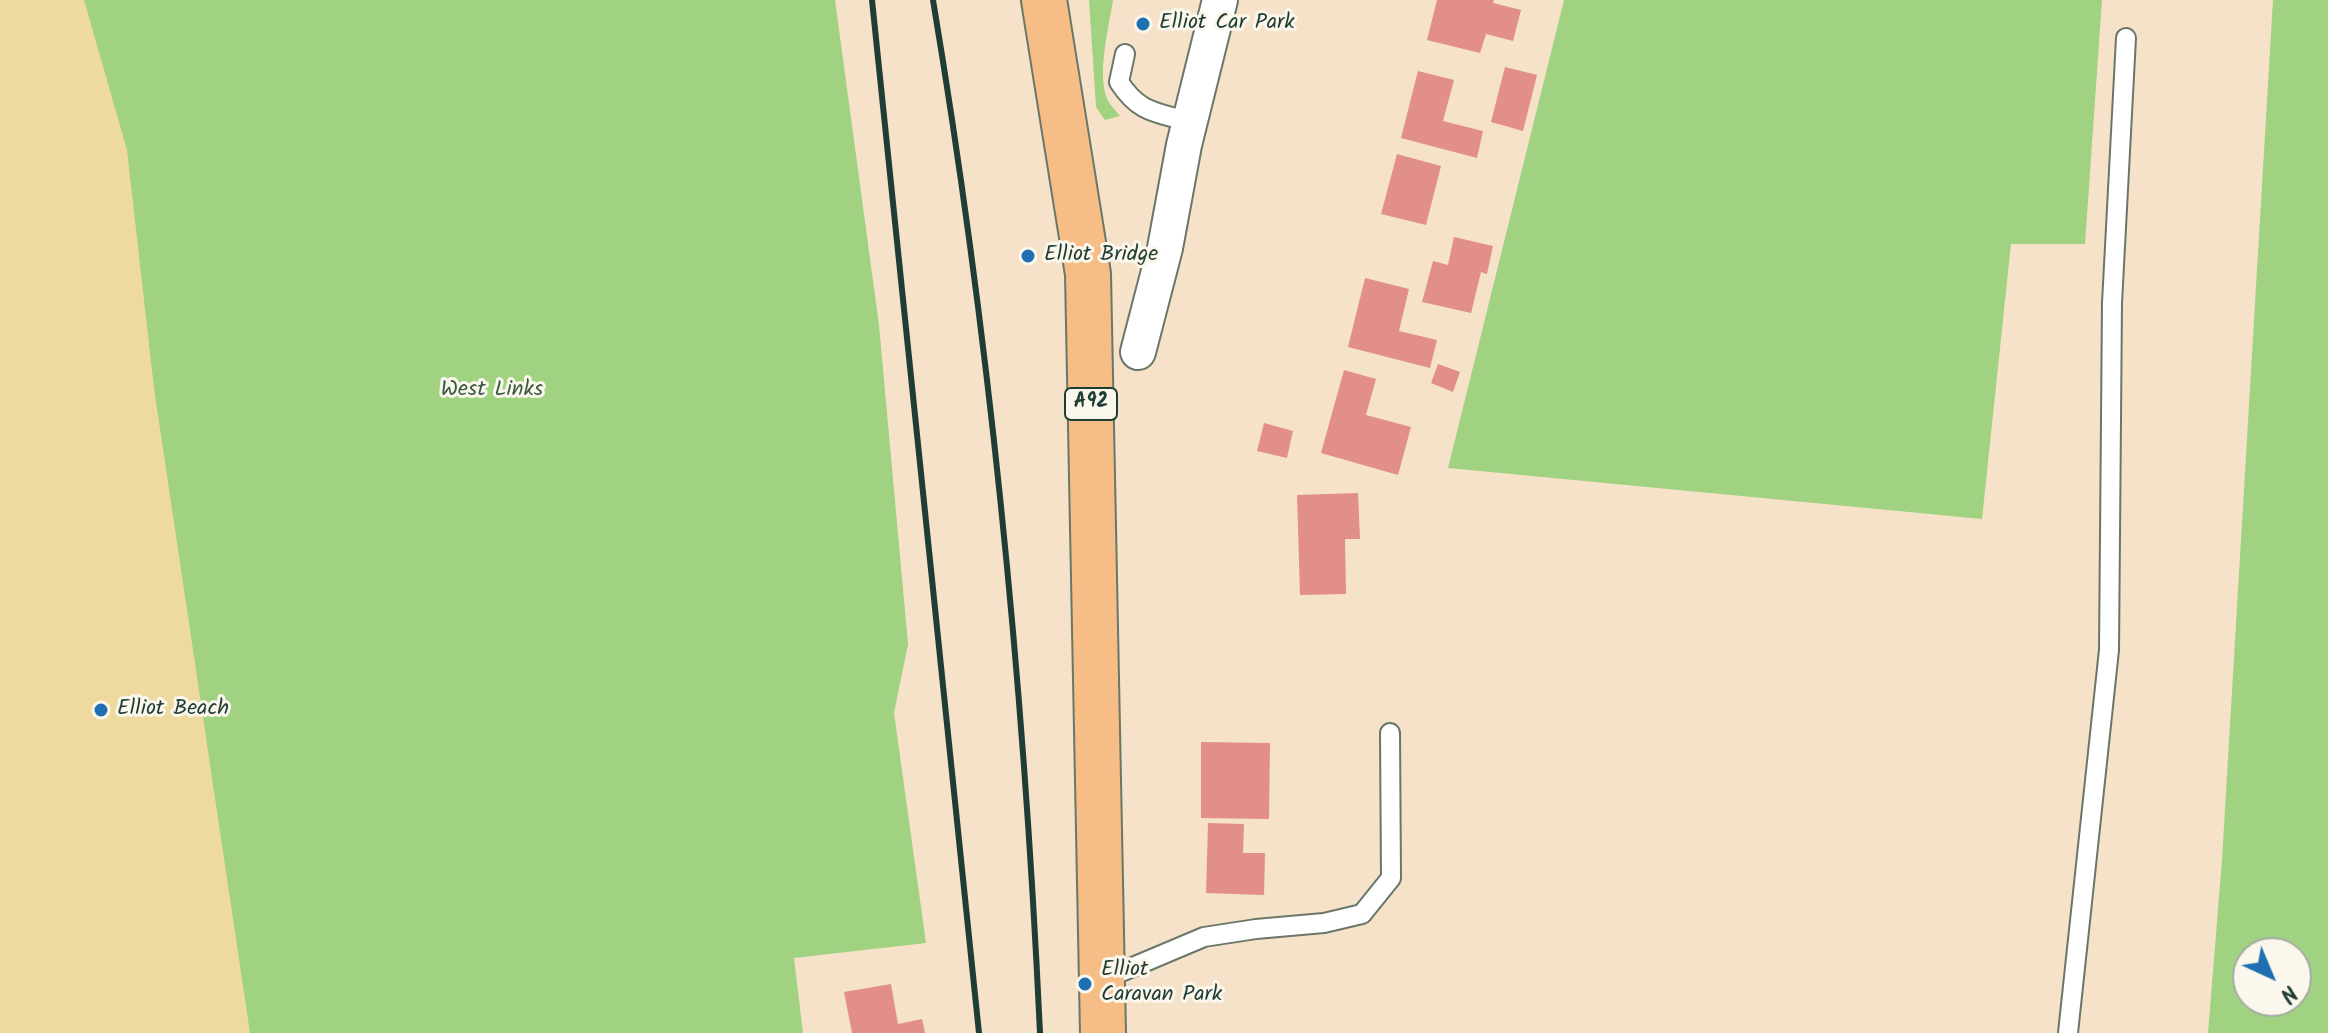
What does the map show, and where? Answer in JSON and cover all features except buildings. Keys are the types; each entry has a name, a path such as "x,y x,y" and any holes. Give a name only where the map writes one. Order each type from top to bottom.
{"main road":[{"name":"A92","path":"1044,0 1088,274 1103,1033"}],"street":[{"path":"1138,352 1165,248 1190,122 1220,0"}],"lane":[{"path":"2068,1033 2109,650 2112,303 2126,38"},
{"path":"1125,54 1119,82 1132,101 1146,109 1190,122"},
{"path":"1102,980 1204,937 1324,923 1362,914 1391,878 1390,733"}],"green space":[{"name":"West Links","path":"33,0 835,0 879,325 908,644 894,713 926,943 794,958 803,1033 208,1033"},
{"path":"1089,0 1113,0 1104,51 1103,78 1108,101 1120,116 1105,120 1096,107"},
{"path":"1564,0 2102,0 2085,244 2011,244 1982,519 1448,468"},
{"path":"2273,0 2328,0 2328,1033 2208,1033 2222,860"}],"sand":[{"name":"Elliot Beach","path":"0,0 84,0 127,150 154,388 250,1033 0,1033"}],"railway":[{"path":"872,0 979,1033"},
{"path":"933,0 972,257 1002,515 1025,774 1040,1033"}],"place":[{"name":"Elliot Car Park","path":"1143,24"},
{"name":"Elliot Bridge","path":"1028,256"},
{"name":"Elliot Beach","path":"101,710"},
{"name":"Elliot Caravan Park","path":"1085,984"}]}
